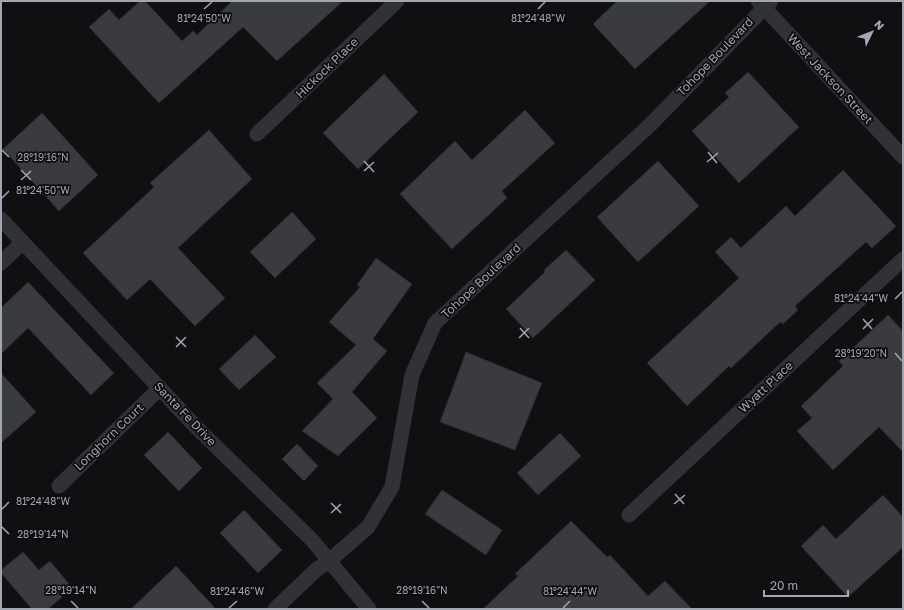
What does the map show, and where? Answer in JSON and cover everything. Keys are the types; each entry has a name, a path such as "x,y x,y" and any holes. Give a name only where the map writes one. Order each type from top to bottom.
{"lane":[{"name":"Hickock Place","path":"257,134 397,1"},
{"name":"West Jackson Street","path":"764,3 903,157"},
{"name":"Tohope Boulevard","path":"275,609 316,570 329,561 368,527 392,487 412,375 435,323 650,125 764,3"},
{"name":"Santa Fe Drive","path":"1,219 197,428 312,540 369,609"},
{"path":"1,264 23,242"},
{"name":"Wyatt Place","path":"629,515 903,259"},
{"name":"Longhorn Court","path":"59,486 160,388"}],"building":[{"path":"140,1 145,1 182,41 193,31 197,35 232,1 343,1 277,61 243,27 159,103 89,27 109,9 119,20"},
{"path":"617,1 710,1 635,69 593,24"},
{"path":"748,72 799,127 739,183 692,131 729,97 725,93"},
{"path":"384,74 418,112 358,169 323,133"},
{"path":"525,110 555,143 502,191 507,198 452,249 400,194 455,141 472,160"},
{"path":"42,113 98,175 59,211 3,149"},
{"path":"209,130 252,179 178,248 225,298 195,326 150,279 127,300 83,253 154,187 150,183"},
{"path":"658,161 699,206 638,262 597,217"},
{"path":"843,170 896,226 872,248 866,242 795,306 798,310 783,324 780,322 731,368 729,366 687,406 647,363 739,278 715,252 731,237 741,248 786,206 795,216"},
{"path":"292,212 316,239 275,278 250,252"},
{"path":"566,250 595,280 533,338 506,309"},
{"path":"376,258 412,284 373,339 387,351 352,392 377,418 338,456 302,431 333,399 317,383 356,345 329,322 360,287 357,285"},
{"path":"28,282 114,373 91,395 28,328 1,354 1,308"},
{"path":"888,315 903,331 903,452 879,427 833,470 797,431 812,418 801,406 843,366 839,361"},
{"path":"255,335 276,357 239,390 219,369"},
{"path":"466,352 542,383 515,450 440,422"},
{"path":"1,373 36,412 1,443"},
{"path":"168,432 202,468 179,491 144,455"},
{"path":"560,433 581,456 538,495 517,473"},
{"path":"297,444 318,466 304,481 282,459"},
{"path":"442,490 502,530 486,555 425,514"},
{"path":"883,495 903,517 903,547 848,597 801,546 823,525 836,539"},
{"path":"244,510 282,550 258,573 220,533"},
{"path":"571,521 607,557 610,555 648,596 665,581 692,609 483,609 518,576 515,574"},
{"path":"23,552 39,570 50,561 69,584 58,593 62,597 48,609 32,609 1,573 1,570"},
{"path":"176,566 216,609 131,609"}]}
